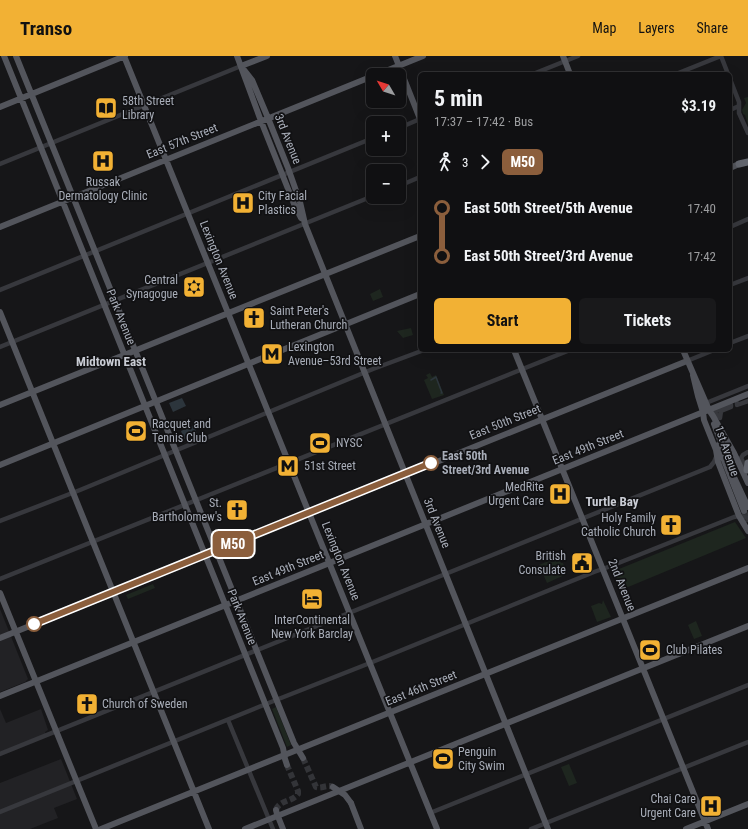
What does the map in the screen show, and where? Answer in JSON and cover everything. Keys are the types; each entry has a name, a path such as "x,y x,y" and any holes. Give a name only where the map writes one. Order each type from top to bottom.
{"highway":[{"path":"739,164 748,161"}],"main road":[{"name":"Park Avenue","path":"4,56 266,704 283,748 287,765"},
{"name":"Park Avenue","path":"16,56 276,700 294,743 303,758"},
{"path":"0,107 125,56"},
{"name":"Lexington Avenue","path":"125,56 437,829"},
{"name":"3rd Avenue","path":"237,56 261,122 294,204 305,224 547,826"},
{"path":"241,66 267,56"},
{"path":"395,56 418,114"},
{"path":"393,68 423,56"},
{"path":"564,59 569,72"},
{"name":"3rd Avenue","path":"241,66 252,80 258,93 290,172 300,202 305,224"},
{"name":"East 57th Street","path":"0,227 366,79"},
{"path":"256,109 258,93"},
{"path":"732,167 739,164"},
{"path":"0,405 418,237"},
{"path":"0,465 418,295"},
{"path":"0,312 209,829"},
{"name":"2nd Avenue","path":"515,352 708,829"},
{"name":"1st Avenue","path":"684,352 693,375 698,396 706,411 713,416 734,453 748,483"},
{"name":"East 50th Street","path":"0,638 688,361"},
{"name":"1st Avenue","path":"693,375 700,386 706,403 704,420 714,444 718,462 744,511 748,531"},
{"name":"East 49th Street","path":"0,696 748,394"},
{"path":"706,411 711,418 732,472 744,511"},
{"name":"East 46th Street","path":"101,829 748,568"},
{"path":"0,593 96,829"},
{"path":"245,829 748,626"},
{"path":"334,787 349,799 361,829"},
{"path":"686,829 748,804"},
{"path":"276,810 283,829"}],"street":[{"path":"537,72 564,59 578,56"},
{"path":"681,72 721,56 727,72"},
{"path":"0,164 241,66"},
{"path":"732,84 739,102 739,113 748,133"},
{"path":"732,109 739,106"},
{"path":"406,125 418,120"},
{"path":"0,290 366,141"},
{"path":"406,183 418,178"},
{"path":"0,347 366,199"},
{"path":"732,225 748,219"},
{"path":"732,284 748,278"},
{"path":"732,343 748,336"},
{"path":"0,521 419,352"},
{"path":"0,579 565,352"},
{"name":"East 50th Street","path":"688,361 709,352"},
{"path":"706,403 748,386"},
{"path":"748,452 742,455 741,458 748,469"},
{"path":"0,754 710,467 716,456"},
{"path":"0,812 734,517 744,511 748,518"},
{"path":"430,813 748,685"},
{"path":"228,720 273,829"},
{"path":"531,829 547,826 748,742"}],"shaded area":[{"path":"748,97 748,124 742,110 746,103 744,98"},
{"path":"380,289 383,297 373,301 370,294"},
{"path":"411,328 413,335 403,338 397,331"},
{"path":"430,373 432,377 436,375 444,395 432,399 424,380 428,378 426,375"},
{"path":"182,398 186,406 173,412 169,403"},
{"path":"194,425 197,434 184,439 181,431"},
{"path":"735,522 746,538 621,590 614,571"},
{"path":"558,557 561,563 563,563 567,574 547,583 539,565"},
{"path":"153,584 155,588 128,599 126,595"},
{"path":"603,600 611,617 597,622 591,606 599,603 602,604"},
{"path":"0,609 28,679 25,682 0,692"},
{"path":"696,621 702,636 694,639 688,625"},
{"path":"276,707 291,745 287,747 272,709"},
{"path":"0,709 6,723 41,709 48,730 45,732 46,734 0,752"},
{"path":"61,759 77,799 54,808 58,818 30,829 0,829 0,783"},
{"path":"569,764 577,783 569,786 561,767"}],"waterway":[{"path":"431,380 436,377 441,393"}],"tunnel":[{"path":"744,511 748,522"},
{"path":"303,758 316,787 333,787"},
{"path":"276,810 280,804 298,794 287,765"}],"bus line":[{"name":"M50","path":"34,624 431,463"}],"place":[{"name":"58th Street Library","path":"106,108"},
{"name":"Russak Dermatology Clinic","path":"103,161"},
{"name":"City Facial Plastics","path":"243,203"},
{"name":"Central Synagogue","path":"194,287"},
{"name":"Saint Peter's Lutheran Church","path":"254,318"},
{"name":"Lexington Avenue–53rd Street","path":"272,354"},
{"name":"Racquet and Tennis Club","path":"136,431"},
{"name":"NYSC","path":"320,443"},
{"name":"East 50th Street/3rd Avenue","path":"431,463"},
{"name":"51st Street","path":"288,466"},
{"name":"MedRite Urgent Care","path":"560,494"},
{"name":"St. Bartholomew's","path":"237,510"},
{"name":"Holy Family Catholic Church","path":"671,525"},
{"name":"British Consulate","path":"582,563"},
{"name":"InterContinental New York Barclay","path":"312,599"},
{"name":"Club Pilates","path":"650,650"},
{"name":"Church of Sweden","path":"87,704"},
{"name":"Penguin City Swim","path":"443,759"},
{"name":"Chai Care Urgent Care","path":"711,806"}],"district":[{"name":"Midtown East","path":"111,361"},
{"name":"Turtle Bay","path":"612,501"}]}
